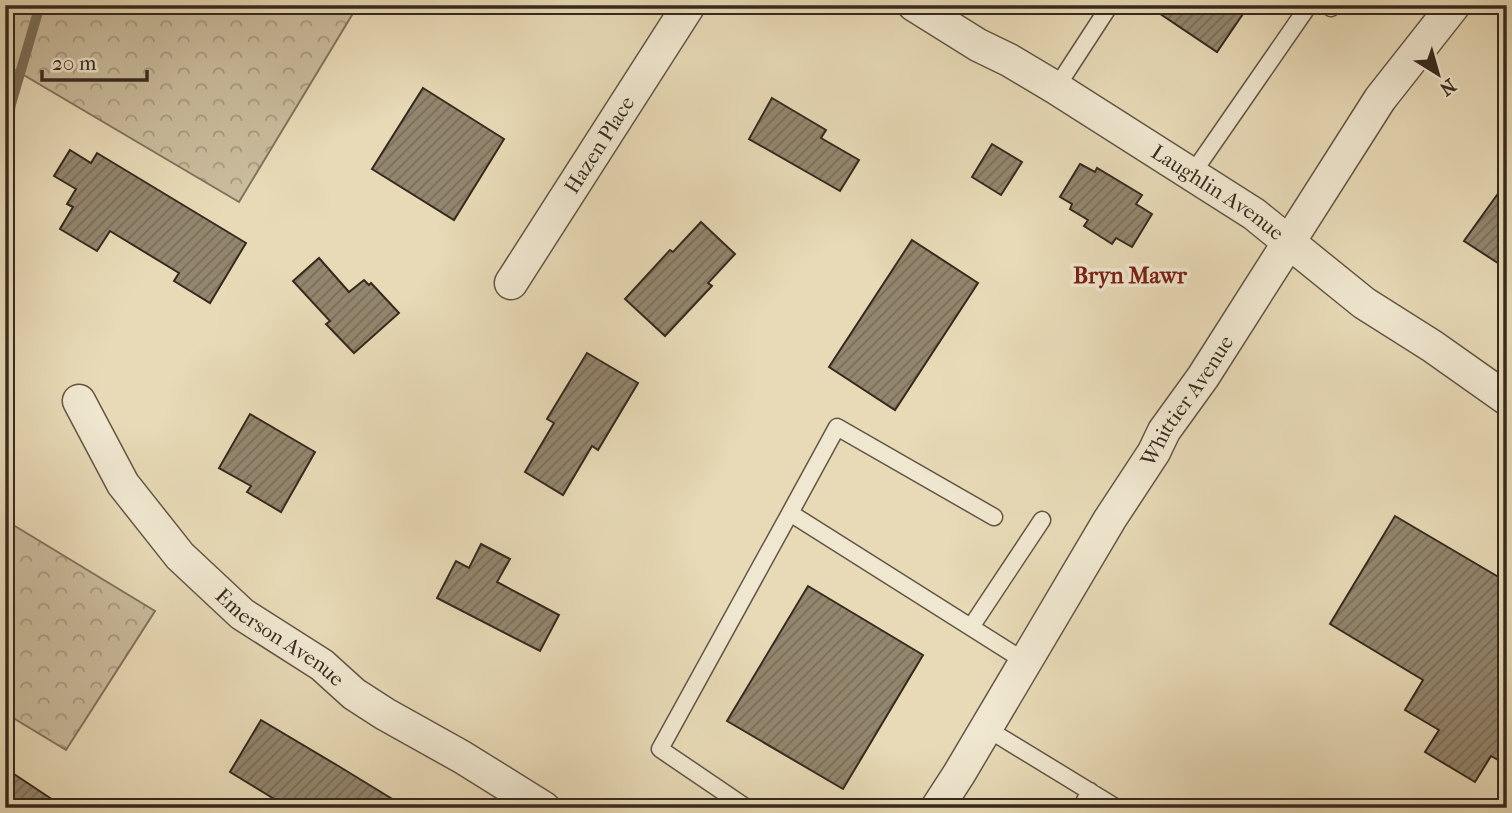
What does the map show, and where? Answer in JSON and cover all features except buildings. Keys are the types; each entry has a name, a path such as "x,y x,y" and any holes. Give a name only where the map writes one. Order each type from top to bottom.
{"street":[{"name":"Hazen Place","path":"512,283 689,5"},
{"name":"Laughlin Avenue","path":"914,5 978,46 1009,60 1056,88 1254,214 1364,303 1432,346 1507,399"},
{"name":"Whittier Avenue","path":"937,808 1110,519 1154,452 1164,431 1203,377 1380,99 1454,5"},
{"name":"Emerson Avenue","path":"79,401 123,484 180,556 242,614 322,665 354,694 385,714 462,757 544,808"}],"lane":[{"path":"1056,88 1110,5"},
{"path":"1192,174 1309,5"},
{"path":"1327,5 1331,8 1333,5"},
{"path":"747,808 660,749 837,427 993,517"},
{"path":"790,513 1026,662"},
{"path":"971,627 1042,520"},
{"path":"986,728 1117,808"},
{"path":"1081,808 1090,791"}],"green space":[{"path":"5,5 358,5 239,202 5,64"},
{"path":"5,520 155,611 66,750 5,713"}],"waterway":[{"path":"5,140 11,104 40,5"}],"district":[{"name":"Bryn Mawr","path":"1130,275"}]}
